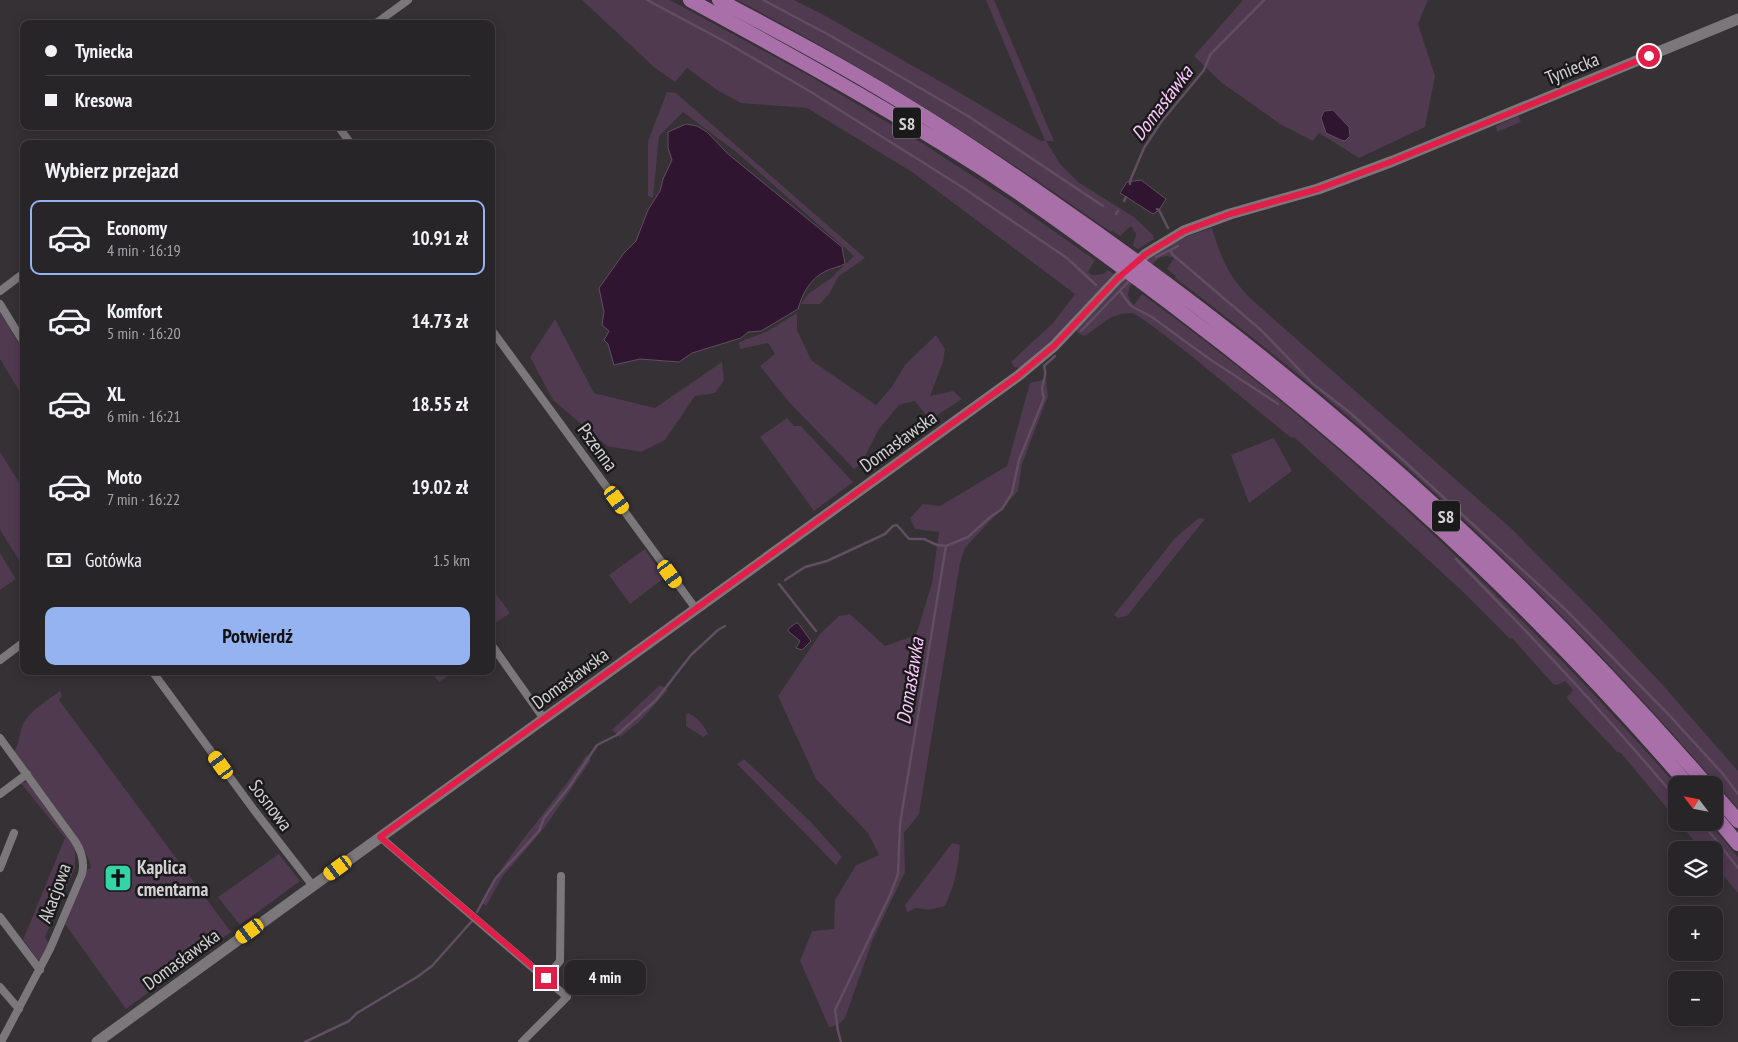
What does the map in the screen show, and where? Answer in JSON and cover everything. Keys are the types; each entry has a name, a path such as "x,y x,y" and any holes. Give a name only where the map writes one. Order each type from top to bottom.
{"highway":[{"name":"S8","path":"690,0 788,53 996,178 1148,286 1266,377 1379,474 1458,546 1549,634 1680,776"},
{"name":"S8","path":"720,0 903,103 1004,168 1158,276 1267,361 1388,461 1481,548 1629,698 1699,776"},
{"path":"1723,804 1738,821"},
{"path":"1723,826 1738,844"}],"street":[{"path":"380,20 408,0"},
{"name":"Tyniecka","path":"1061,338 1118,278 1146,254 1184,231 1230,214 1318,189 1420,150 1738,18"},
{"path":"0,291 20,276"},
{"path":"0,304 20,337"},
{"name":"Pszenna","path":"495,334 696,609"},
{"name":"Domasławska","path":"97,1042 1018,376 1061,338"},
{"path":"0,660 20,645"},
{"path":"495,650 544,719"},
{"name":"Sosnowa","path":"155,675 254,810 313,886"},
{"name":"Akacjowa","path":"0,738 80,849 83,860 82,874 40,970 1,1042"},
{"path":"0,794 27,774"},
{"path":"0,868 14,834"},
{"path":"380,837 566,997 522,1042"},
{"path":"546,978 560,961 561,876"},
{"path":"0,917 40,970"},
{"path":"0,986 19,1009"}],"shaded area":[{"path":"582,0 670,0 810,76 922,143 1014,203 1095,260 1088,272 1092,275 1103,274 1108,270 1115,275 1044,349 1020,368 1014,367 1011,362 1053,323 1075,294 912,172 807,108 741,103 717,90 687,68 675,82 655,68"},
{"path":"737,0 794,0 824,15 1041,141 1045,141 986,0 994,0 1054,141 1046,141 1061,165 1078,182 1134,217 1153,235 1154,239 1138,249 1133,246 1136,234 1131,226 1120,236 1111,232 1020,169 928,110 833,53"},
{"path":"1243,0 1428,0 1418,24 1435,76 1425,127 1359,158 1319,133 1313,141 1280,124 1222,83 1194,56"},
{"path":"667,92 676,93 865,258 839,276 829,294 820,304 801,304 808,294 831,278 854,256 735,151 683,112 659,136 653,198 648,196 648,141"},
{"path":"1333,110 1349,127 1350,136 1345,141 1326,133 1321,118 1324,111"},
{"path":"1518,116 1521,122 1497,132 1496,126"},
{"path":"686,124 697,126 707,132 728,154 842,247 845,264 820,274 811,282 802,297 798,309 761,331 748,332 741,338 692,353 679,362 640,359 614,365 608,344 604,340 609,331 602,325 604,312 599,288 624,253 636,241 648,210 660,191 663,179 672,160 668,148 668,132"},
{"path":"1141,180 1166,199 1159,210 1153,214 1120,193 1127,182"},
{"path":"1212,228 1226,266 1236,282 1250,298 1513,530 1595,613 1661,683 1738,771 1738,809 1723,792 1723,776 1709,776 1609,664 1541,595 1400,462 1252,337 1175,278 1176,276 1167,269 1174,258 1167,256 1159,258 1130,286 1128,295 1130,301 1134,305 1142,294 1214,348 1355,464 1489,587 1553,652 1668,776 1668,809 1621,753 1617,752 1568,700 1567,697 1573,690 1565,681 1557,685 1553,684 1513,639 1509,638 1460,589 1295,438 1290,437 1189,354 1133,313 1121,314 1110,318 1085,336 1078,333 1076,330 1135,268 1179,239"},
{"path":"0,312 20,345 20,392 0,359"},
{"path":"797,313 797,330 811,360 876,405 891,388 905,365 936,335 945,349 943,362 930,396 953,391 962,399 930,420 915,401 899,405 879,429 861,464 854,469 788,401 760,366 775,354 768,343 740,349 739,342 766,332"},
{"path":"555,319 594,393 655,408 722,362 724,380 715,393 695,396 665,440 641,452 607,446 553,400 530,357"},
{"path":"1046,379 1048,396 1022,464 1018,491 965,548 960,563 919,814 904,833 905,872 873,939 845,1018 838,1025 829,1027 800,961 812,931 834,929 835,900 856,865 879,855 868,833 816,779 778,696 820,634 839,616 850,614 885,646 916,635 932,583 939,532 915,529 910,518 923,504 940,506 1007,466 1030,383"},
{"path":"787,418 794,426 801,426 853,482 814,511 760,437"},
{"path":"1274,438 1292,471 1249,503 1231,455"},
{"path":"0,452 20,484 20,562 0,530"},
{"path":"1199,518 1205,519 1127,616 1118,618 1114,615 1175,538"},
{"path":"645,549 664,578 630,604 609,575"},
{"path":"0,553 16,579 0,590"},
{"path":"495,592 510,613 495,623"},
{"path":"798,623 811,641 802,650 796,648 800,641 788,631"},
{"path":"433,675 449,675 439,682"},
{"path":"660,685 668,690 640,721 620,737 612,730"},
{"path":"60,691 62,696 59,700 231,932 126,1009 65,924 85,871 91,868 88,859 70,828 14,752 22,726 27,717"},
{"path":"688,713 700,722 708,734 703,737 686,726 686,715"},
{"path":"587,754 591,760 545,827 503,876 486,906 481,902 505,864"},
{"path":"744,759 811,822 842,857 836,865 737,764"},
{"path":"27,782 77,850 75,850 75,868 45,937 49,943 41,960 38,960 23,940 65,838 21,783"},
{"path":"1686,831 1716,831 1738,857 1738,893 1723,875 1723,841 1694,841"},
{"path":"952,843 960,845 954,884 945,906 929,910 916,908 907,912 905,905"},
{"path":"279,854 300,881 240,925 218,897"}],"waterway":[{"path":"647,0 722,40 811,92 962,187 1067,258 1096,285"},
{"path":"763,0 831,36 968,116 1103,206"},
{"name":"Domasławka","path":"1130,184 1144,148 1161,122 1204,70 1210,55 1264,0"},
{"path":"1124,201 1126,197"},
{"name":"Domasławka","path":"1157,209 1168,228"},
{"name":"Domasławka","path":"1156,257 1178,246"},
{"path":"1170,250 1173,255 1261,330 1313,384 1348,411 1403,460 1565,609 1669,715 1723,774 1738,794"},
{"name":"Domasławka","path":"1081,331 1130,280"},
{"path":"1120,291 1131,306 1152,317 1208,358 1278,404"},
{"name":"Domasławka","path":"841,1042 835,1010 890,895 898,874 900,824 946,546 968,537 1002,509 1012,493 1019,460 1044,398 1042,393 1045,375 1044,366 1055,356"},
{"path":"785,580 805,567 827,561 885,534 893,526 897,525 909,539 924,539 937,545 946,546"},
{"path":"1456,559 1568,676 1668,789"},
{"path":"779,584 816,631"},
{"path":"477,912 495,879 539,831 544,818 569,787 597,745 617,735 656,700 691,655 725,626"},
{"path":"1708,831 1738,868"},
{"path":"305,1042 349,1021 357,1013 417,977 432,966 472,921"}],"place":[{"name":"Kaplica cmentarna","path":"118,878"}],"route":[{"path":"546,978 380,837 1018,376 1054,346 1118,278 1146,254 1163,243 1184,231 1206,222 1318,189 1393,161 1649,56"}]}
